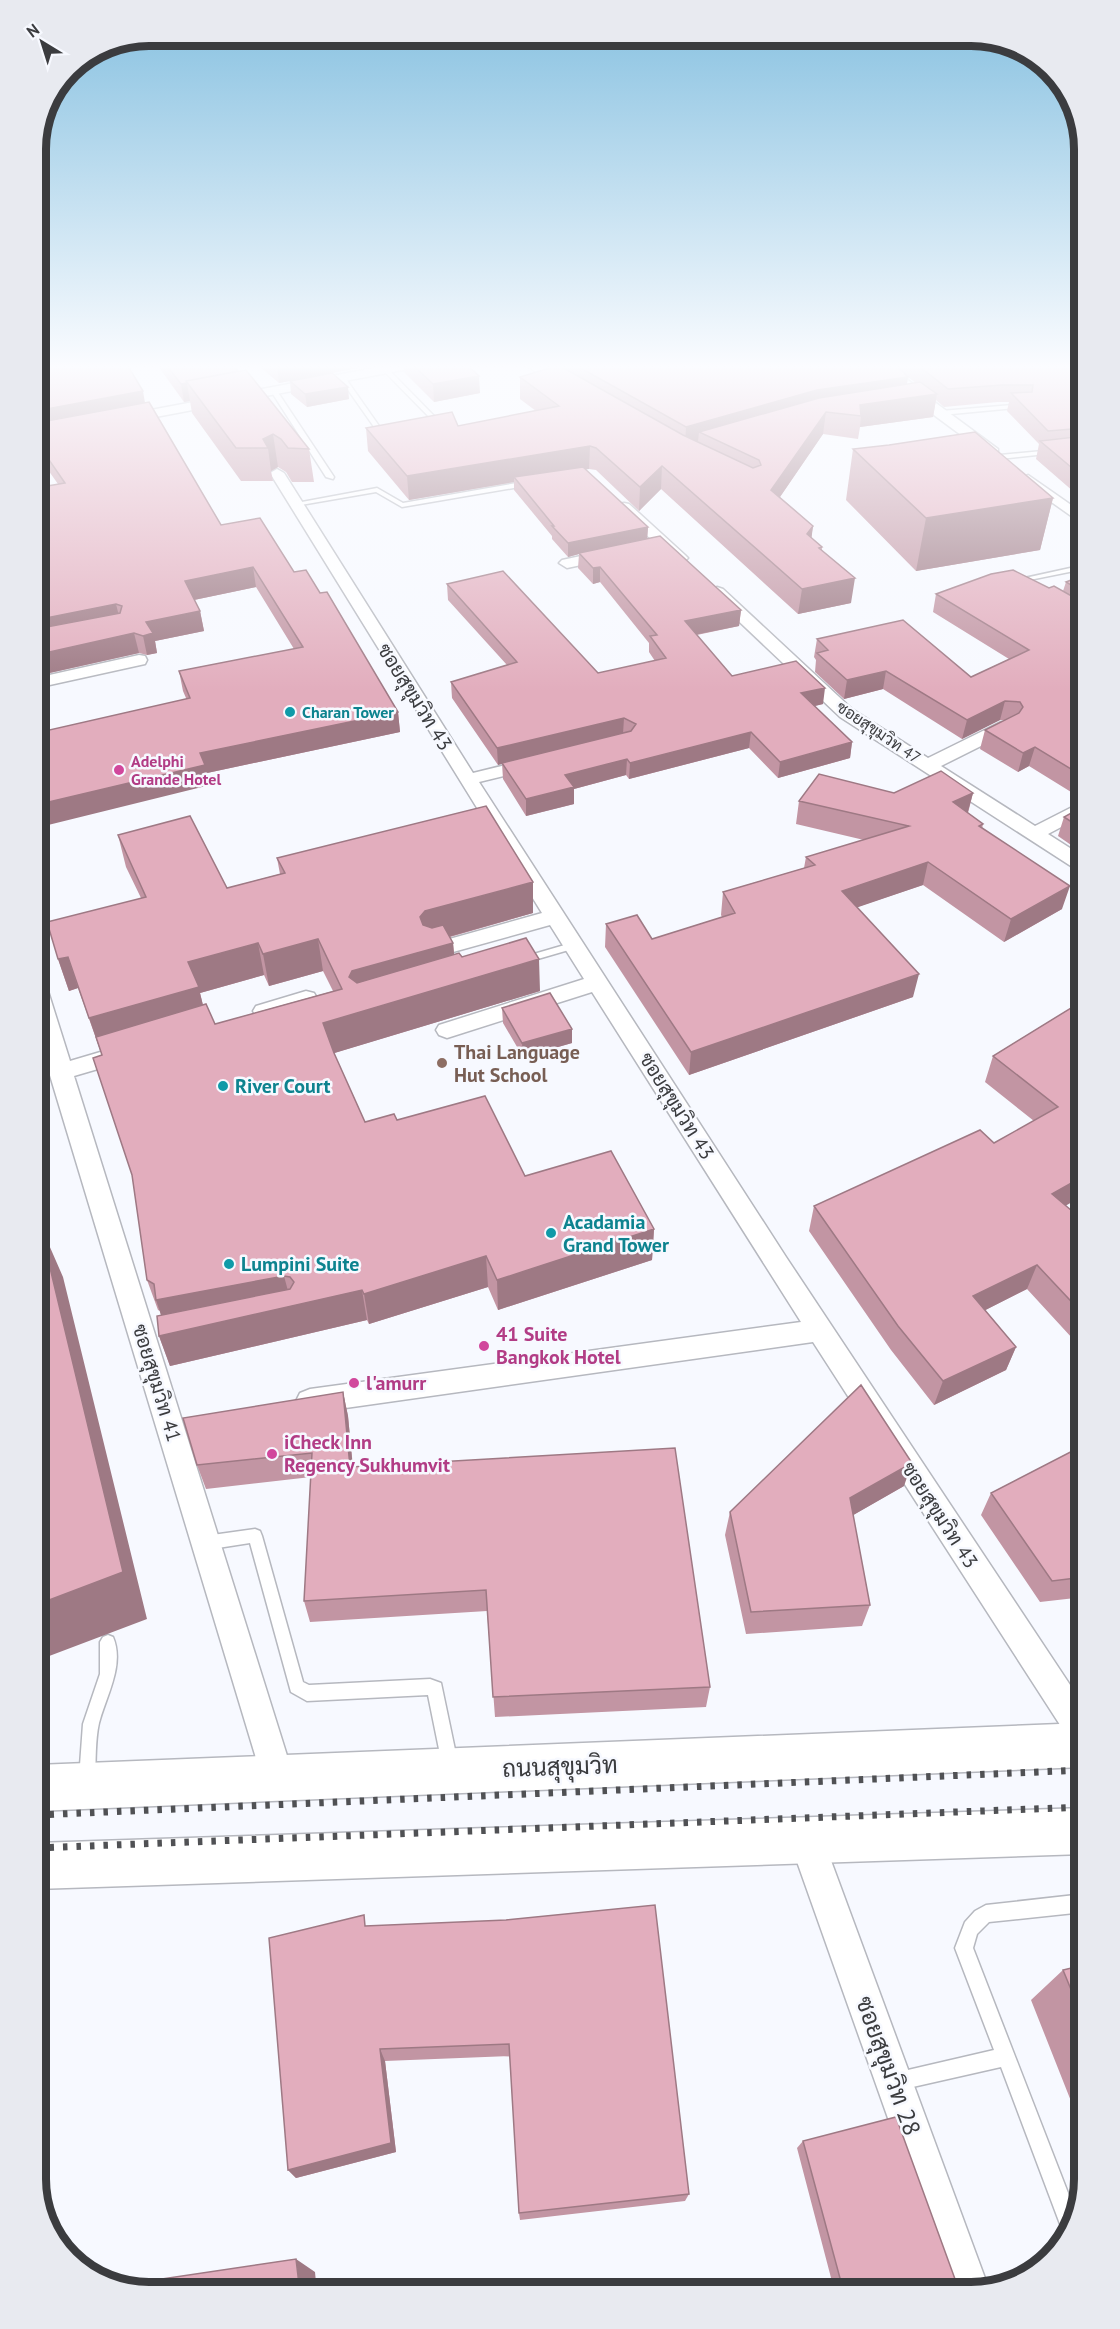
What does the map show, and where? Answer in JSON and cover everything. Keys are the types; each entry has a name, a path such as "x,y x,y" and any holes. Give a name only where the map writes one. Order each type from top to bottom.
{"main road":[{"name":"ถนนสุขุมวิท","path":"46,1788 1074,1745"},
{"path":"46,1866 806,1839 1074,1832"}],"street":[{"name":"ซอยสุขุมวิท 43","path":"277,475 467,780 575,945 819,1330 1074,1719"},
{"path":"1017,475 1074,514"},
{"path":"614,497 690,568"},
{"path":"643,548 664,544"},
{"path":"567,563 621,552"},
{"name":"ซอยสุขุมวิท 47","path":"708,584 846,713 1074,859"},
{"path":"47,680 139,660"},
{"path":"928,765 1007,726"},
{"path":"467,780 557,758"},
{"path":"1035,834 1074,813"},
{"path":"435,950 556,916"},
{"path":"447,1030 598,982"},
{"path":"239,1018 306,998"},
{"name":"ซอยสุขุมวิท 41","path":"47,1025 60,1072 179,1419 206,1543 278,1778"},
{"path":"60,1072 150,1045"},
{"path":"280,1405 819,1330"},
{"name":"ซอยสุขุมวิท 28","path":"806,1839 966,2282"}],"lane":[{"path":"295,504 378,490 402,505 534,482"},
{"path":"1007,583 1074,569"},
{"path":"1018,580 1028,586"},
{"path":"507,965 575,945"},
{"path":"206,1543 255,1536 297,1687 301,1691 306,1693 430,1687 435,1689 452,1771"},
{"path":"86,1787 91,1724 108,1674 108,1642"},
{"path":"1067,2216 964,1948 967,1932 975,1921 986,1914 1074,1904"},
{"path":"894,2082 1005,2057"}],"building":[{"path":"59,475 192,475 221,525 260,518 294,572 306,570 320,593 327,592 398,712 200,753 205,765 47,802 47,731 190,698 179,671 303,647 253,567 185,581 200,611 146,622 153,633 143,636 134,633 47,653 47,627 120,613 122,606 116,604 47,618 47,486 65,483"},
{"path":"530,475 591,475 648,527 568,543 514,477"},
{"path":"626,475 653,475 640,487"},
{"path":"672,475 782,475 771,490 813,526 807,534 822,547 819,548 855,578 802,589"},
{"path":"880,475 1025,475 1053,498 926,518"},
{"path":"660,536 741,610 685,621 732,676 796,661 825,688 801,693 852,742 780,762 751,732 630,763 627,759 565,775 574,787 526,799 502,763 631,731 636,724 624,718 497,748 451,682 517,662 447,584 503,571 598,673 666,658 650,636 657,635 600,567 593,568 579,553"},
{"path":"1013,570 1049,588 1054,586 1074,597 1074,771 1035,747 1023,753 985,730 1019,713 1023,707 1020,702 1005,701 967,720 886,671 847,680 817,653 828,650 817,639 903,620 971,677 1029,650 936,594 991,574"},
{"path":"1074,579 1074,587 1066,582"},
{"path":"941,771 973,793 953,802 983,824 979,826 1070,886 1011,919 928,862 842,891 919,974 691,1052 606,924 637,915 652,939 735,913 723,892 815,865 806,857 909,826 799,801 819,774 894,793"},
{"path":"486,806 533,882 425,911 420,917 423,925 432,928 443,925 453,943 352,971 349,977 357,983 459,953 462,957 526,938 539,959 323,1023 334,1053 365,1122 394,1114 397,1120 485,1096 525,1176 611,1151 654,1229 497,1280 486,1256 364,1294 362,1290 159,1336 157,1316 290,1289 294,1282 290,1277 284,1276 156,1300 154,1284 147,1280 132,1175 93,1058 102,1055 96,1037 206,1004 215,1024 342,989 318,939 263,954 258,943 188,962 199,987 89,1018 68,957 58,959 47,922 146,897 118,835 190,816 227,888 285,873 277,858"},
{"path":"1074,812 1074,824 1064,817"},
{"path":"550,993 572,1029 522,1043 502,1008"},
{"path":"1074,1006 1074,1182 1052,1194 1074,1214 1074,1304 1037,1265 973,1296 1016,1347 943,1381 898,1326 814,1206 980,1130 994,1143 1058,1107 993,1056"},
{"path":"46,1253 123,1572 46,1601"},
{"path":"861,1385 912,1463 850,1498 870,1605 751,1612 730,1512"},
{"path":"343,1392 350,1467 675,1448 710,1687 493,1697 486,1590 304,1601 312,1453 197,1465 183,1418"},
{"path":"1074,1450 1074,1578 1052,1581 991,1493"},
{"path":"655,1905 689,2194 519,2213 509,2044 380,2049 391,2143 288,2170 269,1938 364,1915 365,1926 506,1920"},
{"path":"1074,1967 1074,1997 1063,1970"},
{"path":"896,2117 956,2282 841,2282 803,2141"},
{"path":"296,2259 299,2282 142,2282"}],"railway":[{"path":"46,1815 1074,1770"},
{"path":"46,1848 1074,1807"}],"place":[{"name":"Charan Tower","path":"290,712"},
{"name":"Adelphi Grande Hotel","path":"119,770"},
{"name":"Thai Language Hut School","path":"442,1063"},
{"name":"River Court","path":"223,1086"},
{"name":"Acadamia Grand Tower","path":"551,1233"},
{"name":"Lumpini Suite","path":"229,1264"},
{"name":"41 Suite Bangkok Hotel","path":"484,1346"},
{"name":"l'amurr","path":"354,1383"},
{"name":"iCheck Inn Regency Sukhumvit","path":"272,1454"}]}
